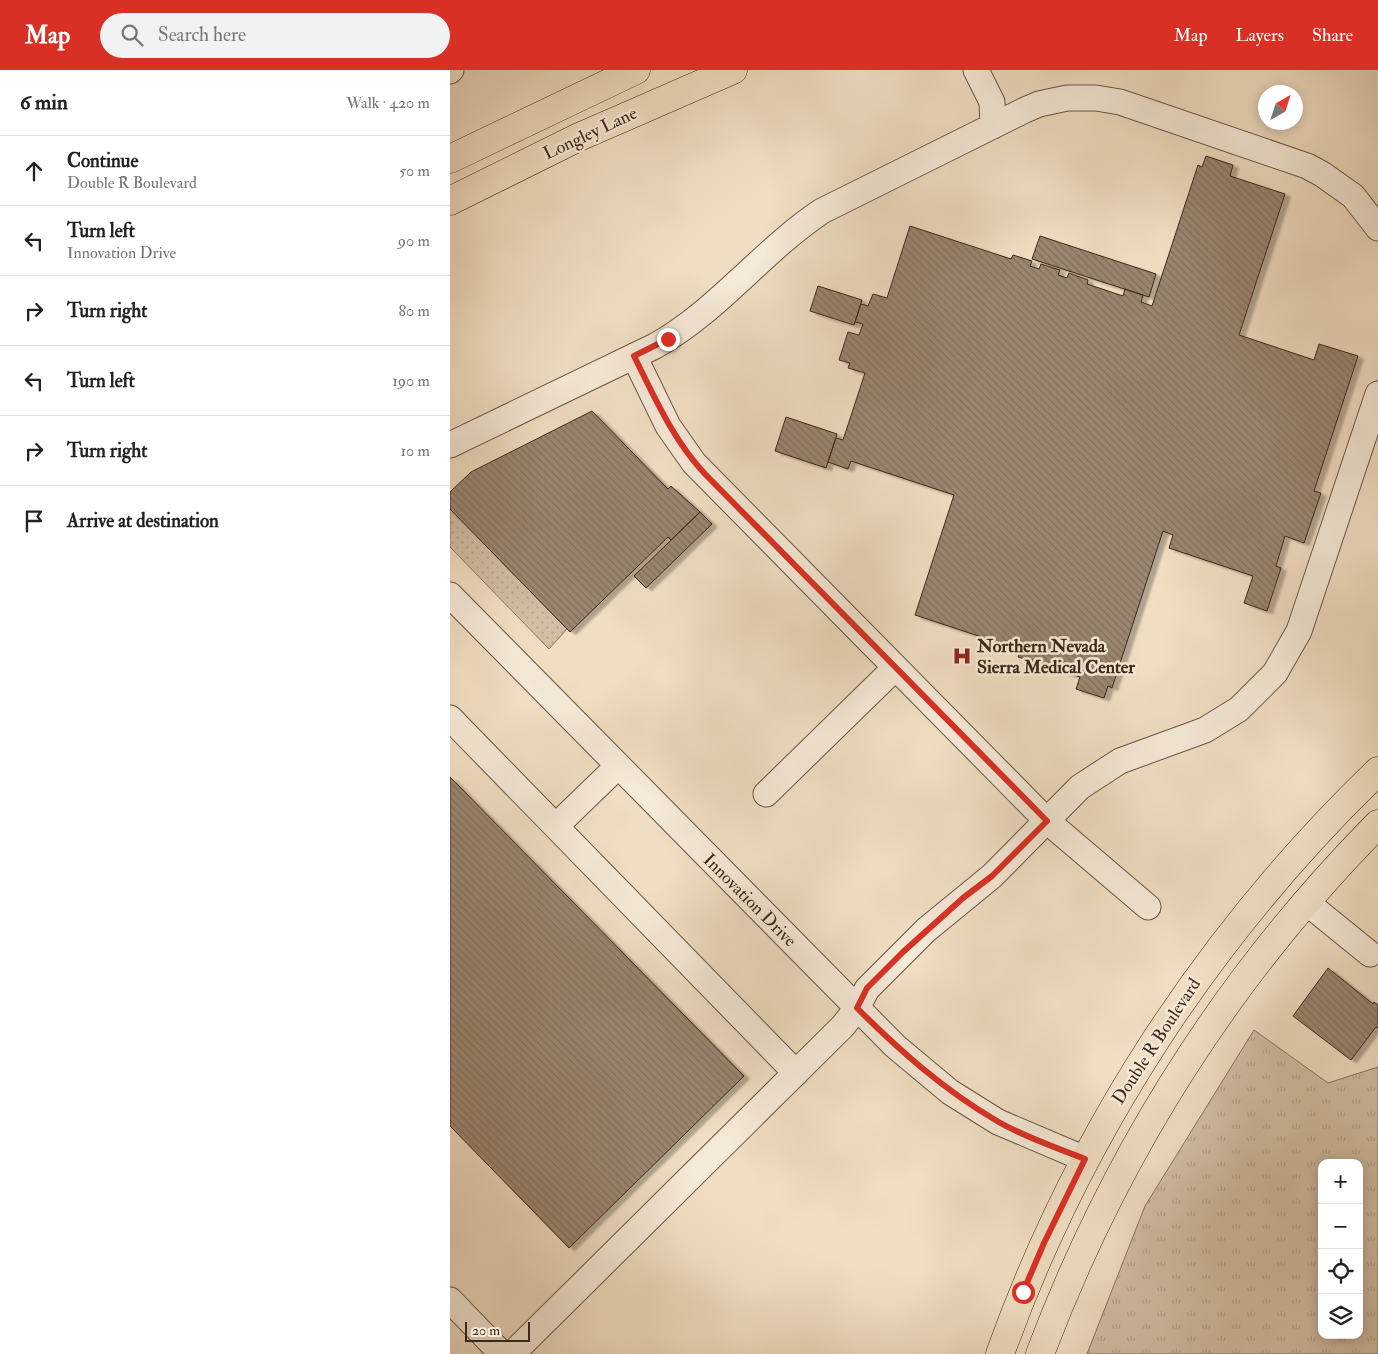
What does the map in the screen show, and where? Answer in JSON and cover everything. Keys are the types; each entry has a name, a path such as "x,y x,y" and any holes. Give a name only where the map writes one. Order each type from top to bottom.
{"main road":[{"name":"Longley Lane","path":"450,159 636,70"},
{"name":"Longley Lane","path":"450,201 579,137 733,70"},
{"name":"Double R Boulevard","path":"1000,1354 1044,1243 1085,1159 1142,1060 1219,949 1310,840 1378,771"},
{"name":"Double R Boulevard","path":"1040,1354 1081,1253 1142,1134 1209,1026 1242,980 1306,902 1378,824"}],"street":[{"path":"976,70 992,102 993,126"},
{"path":"450,445 668,339 698,318 796,230 822,211 993,126 1039,104 1053,100 1081,97 1120,102 1307,166 1353,196 1378,228"},
{"path":"634,356 668,426 694,463 1047,821 1148,907"},
{"path":"512,1354 843,1026 857,1008 867,988 903,952 963,898 992,876 1080,788 1106,768 1134,755 1205,730 1239,709 1265,686 1284,660 1299,631 1369,453 1378,394"},
{"name":"Innovation Drive","path":"450,595 895,1046 950,1092 998,1122 1085,1159"},
{"path":"766,794 895,668"},
{"path":"450,718 796,1073"},
{"path":"556,826 618,766"},
{"path":"1306,902 1370,954"},
{"path":"450,1300 502,1354"}],"green space":[{"path":"450,509 567,629 549,649 450,547"},
{"path":"1254,1030 1328,1083 1378,1067 1378,1354 1087,1354 1145,1206"}],"building":[{"path":"1206,156 1233,165 1230,176 1285,194 1239,335 1314,360 1319,344 1358,356 1314,491 1321,493 1304,543 1285,536 1276,566 1281,568 1267,611 1244,603 1253,576 1169,548 1173,535 1163,531 1112,688 1108,686 1104,698 1076,689 1080,677 1018,657 1021,650 915,615 954,495 851,461 848,469 828,462 836,438 843,440 865,373 848,368 850,363 839,360 848,332 859,335 863,324 855,322 861,304 868,306 873,294 887,298 910,226 1011,259 1013,255 1032,261 1030,266 1039,269 1041,264 1060,270 1058,275 1067,278 1069,273 1088,280 1087,284 1123,296 1125,289 1143,295 1141,302 1152,306 1198,165 1202,167"},
{"path":"1040,236 1156,274 1149,297 1032,259"},
{"path":"818,286 862,300 854,325 810,311"},
{"path":"592,411 668,489 671,486 700,512 671,540 668,537 570,632 450,509 450,492 471,472"},
{"path":"786,417 837,434 826,468 775,451"},
{"path":"700,512 712,524 646,588 634,576"},
{"path":"450,777 744,1076 569,1248 450,1126"},
{"path":"1328,968 1373,1004 1374,1002 1378,1005 1378,1028 1376,1027 1351,1060 1293,1016"}],"place":[{"name":"Northern Nevada Sierra Medical Center","path":"962,656"}],"route":[{"path":"668,339 634,356 668,426 694,463 1047,821 992,876 963,898 903,952 867,988 857,1008 895,1046 950,1092 998,1122 1085,1159 1064,1199 1023,1292"}]}
